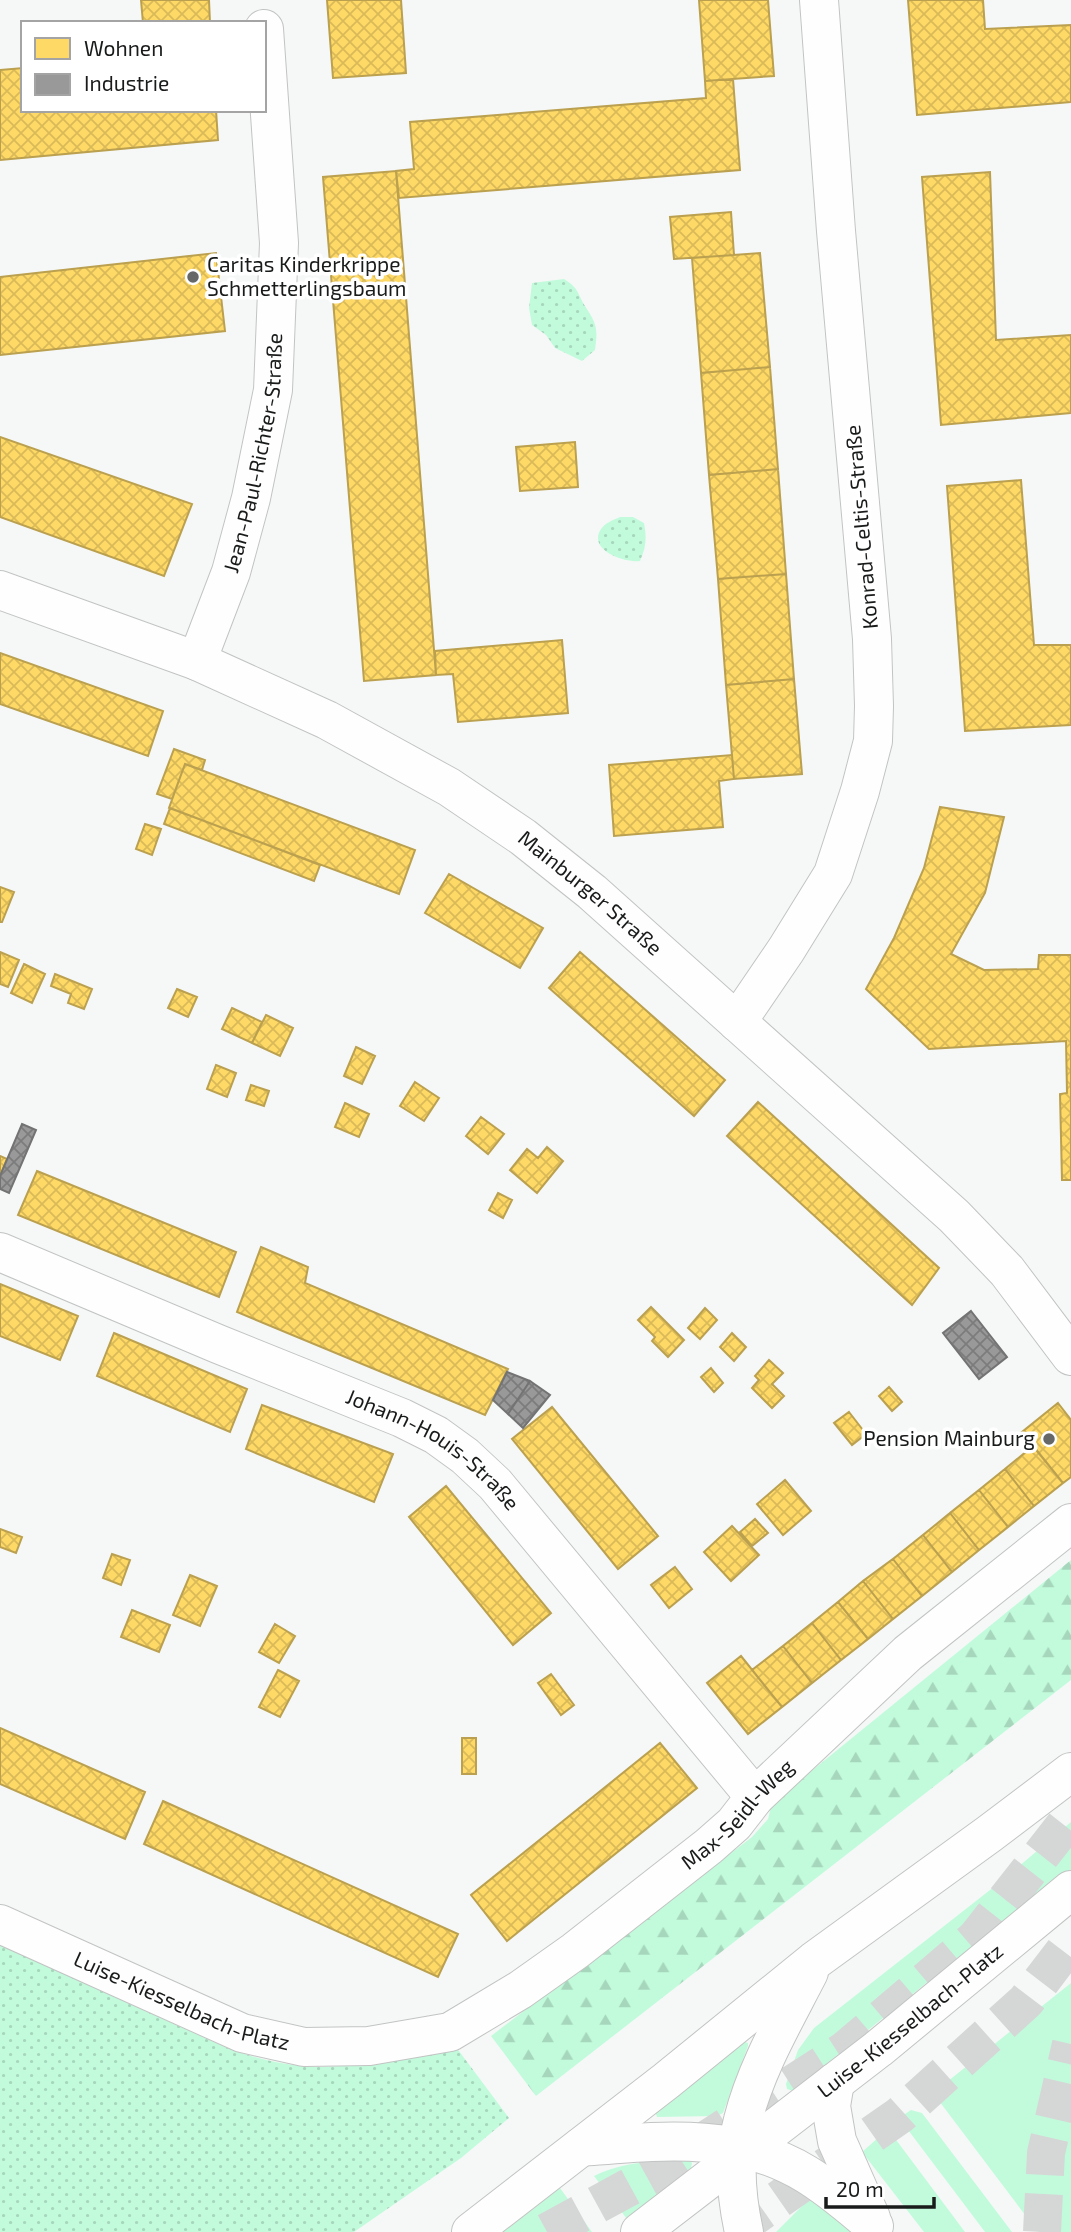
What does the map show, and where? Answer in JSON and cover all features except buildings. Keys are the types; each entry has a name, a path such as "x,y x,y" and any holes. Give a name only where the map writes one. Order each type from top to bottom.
{"street":[{"path":"262,0 264,21"},
{"name":"Konrad-Celtis-Straße","path":"737,1021 786,950 833,874 873,741 872,639 819,0"},
{"name":"Jean-Paul-Richter-Straße","path":"197,661 231,572 251,498 273,390 279,243 266,58"},
{"name":"Mainburger Straße","path":"0,590 197,661 327,720 449,787 523,838 592,892 954,1216 1007,1270 1071,1356"},
{"name":"Johann-Houis-Straße","path":"0,1252 402,1418 436,1435 465,1456 495,1484 755,1797"},
{"name":"Max-Seidl-Weg","path":"369,2046 450,2032 520,1990 575,1951 734,1824 755,1797 908,1653 1071,1524"},
{"path":"471,2232 676,2073 814,1961 1071,1772"},
{"name":"Luise-Kiesselbach-Platz","path":"650,2230 741,2151 878,2049 1071,1890"},
{"name":"Luise-Kiesselbach-Platz","path":"0,1924 242,2033 304,2047 369,2046"},
{"path":"744,2232 738,2206 743,2119 760,2072 814,1961"},
{"path":"835,2082 831,2106 837,2141 876,2229"},
{"path":"581,2147 684,2140 768,2156 804,2173 831,2191 876,2229"}],"green space":[{"path":"564,279 577,291 596,327 595,350 582,361 555,348 546,335 532,325 529,308 532,283"},
{"path":"620,517 633,517 644,523 645,543 640,561 626,560 610,554 599,543 601,529"},
{"path":"1071,1560 1071,1680 536,2096 491,2036 752,1837 768,1819 772,1803"},
{"path":"1071,1822 1071,1872 941,1971 793,2091 787,2089 786,2084 798,2050 814,2028 1004,1879"},
{"path":"0,1945 227,2048 254,2057 319,2067 378,2061 456,2047 509,2118 461,2158 354,2232 0,2232"},
{"path":"1071,1983 1071,2232 1038,2232 933,2093"},
{"path":"745,2042 748,2046 723,2113 717,2116 657,2117 655,2111"},
{"path":"911,2110 922,2113 1012,2232 985,2232 899,2118"},
{"path":"888,2129 965,2232 924,2232 862,2152"},
{"path":"690,2160 691,2168 627,2219 594,2176 629,2165"},
{"path":"560,2188 592,2232 503,2232"},
{"path":"812,2196 855,2232 776,2232"}],"tunnel":[{"path":"547,2232 655,2173 845,2050 976,1938 1071,1817"},
{"path":"732,2232 900,2115 1026,2001 1071,1942"},
{"path":"1042,2232 1046,2153 1071,2044"}],"place":[{"name":"Caritas Kinderkrippe Schmetterlingsbaum","path":"193,277"},
{"name":"Pension Mainburg","path":"1049,1439"}]}
